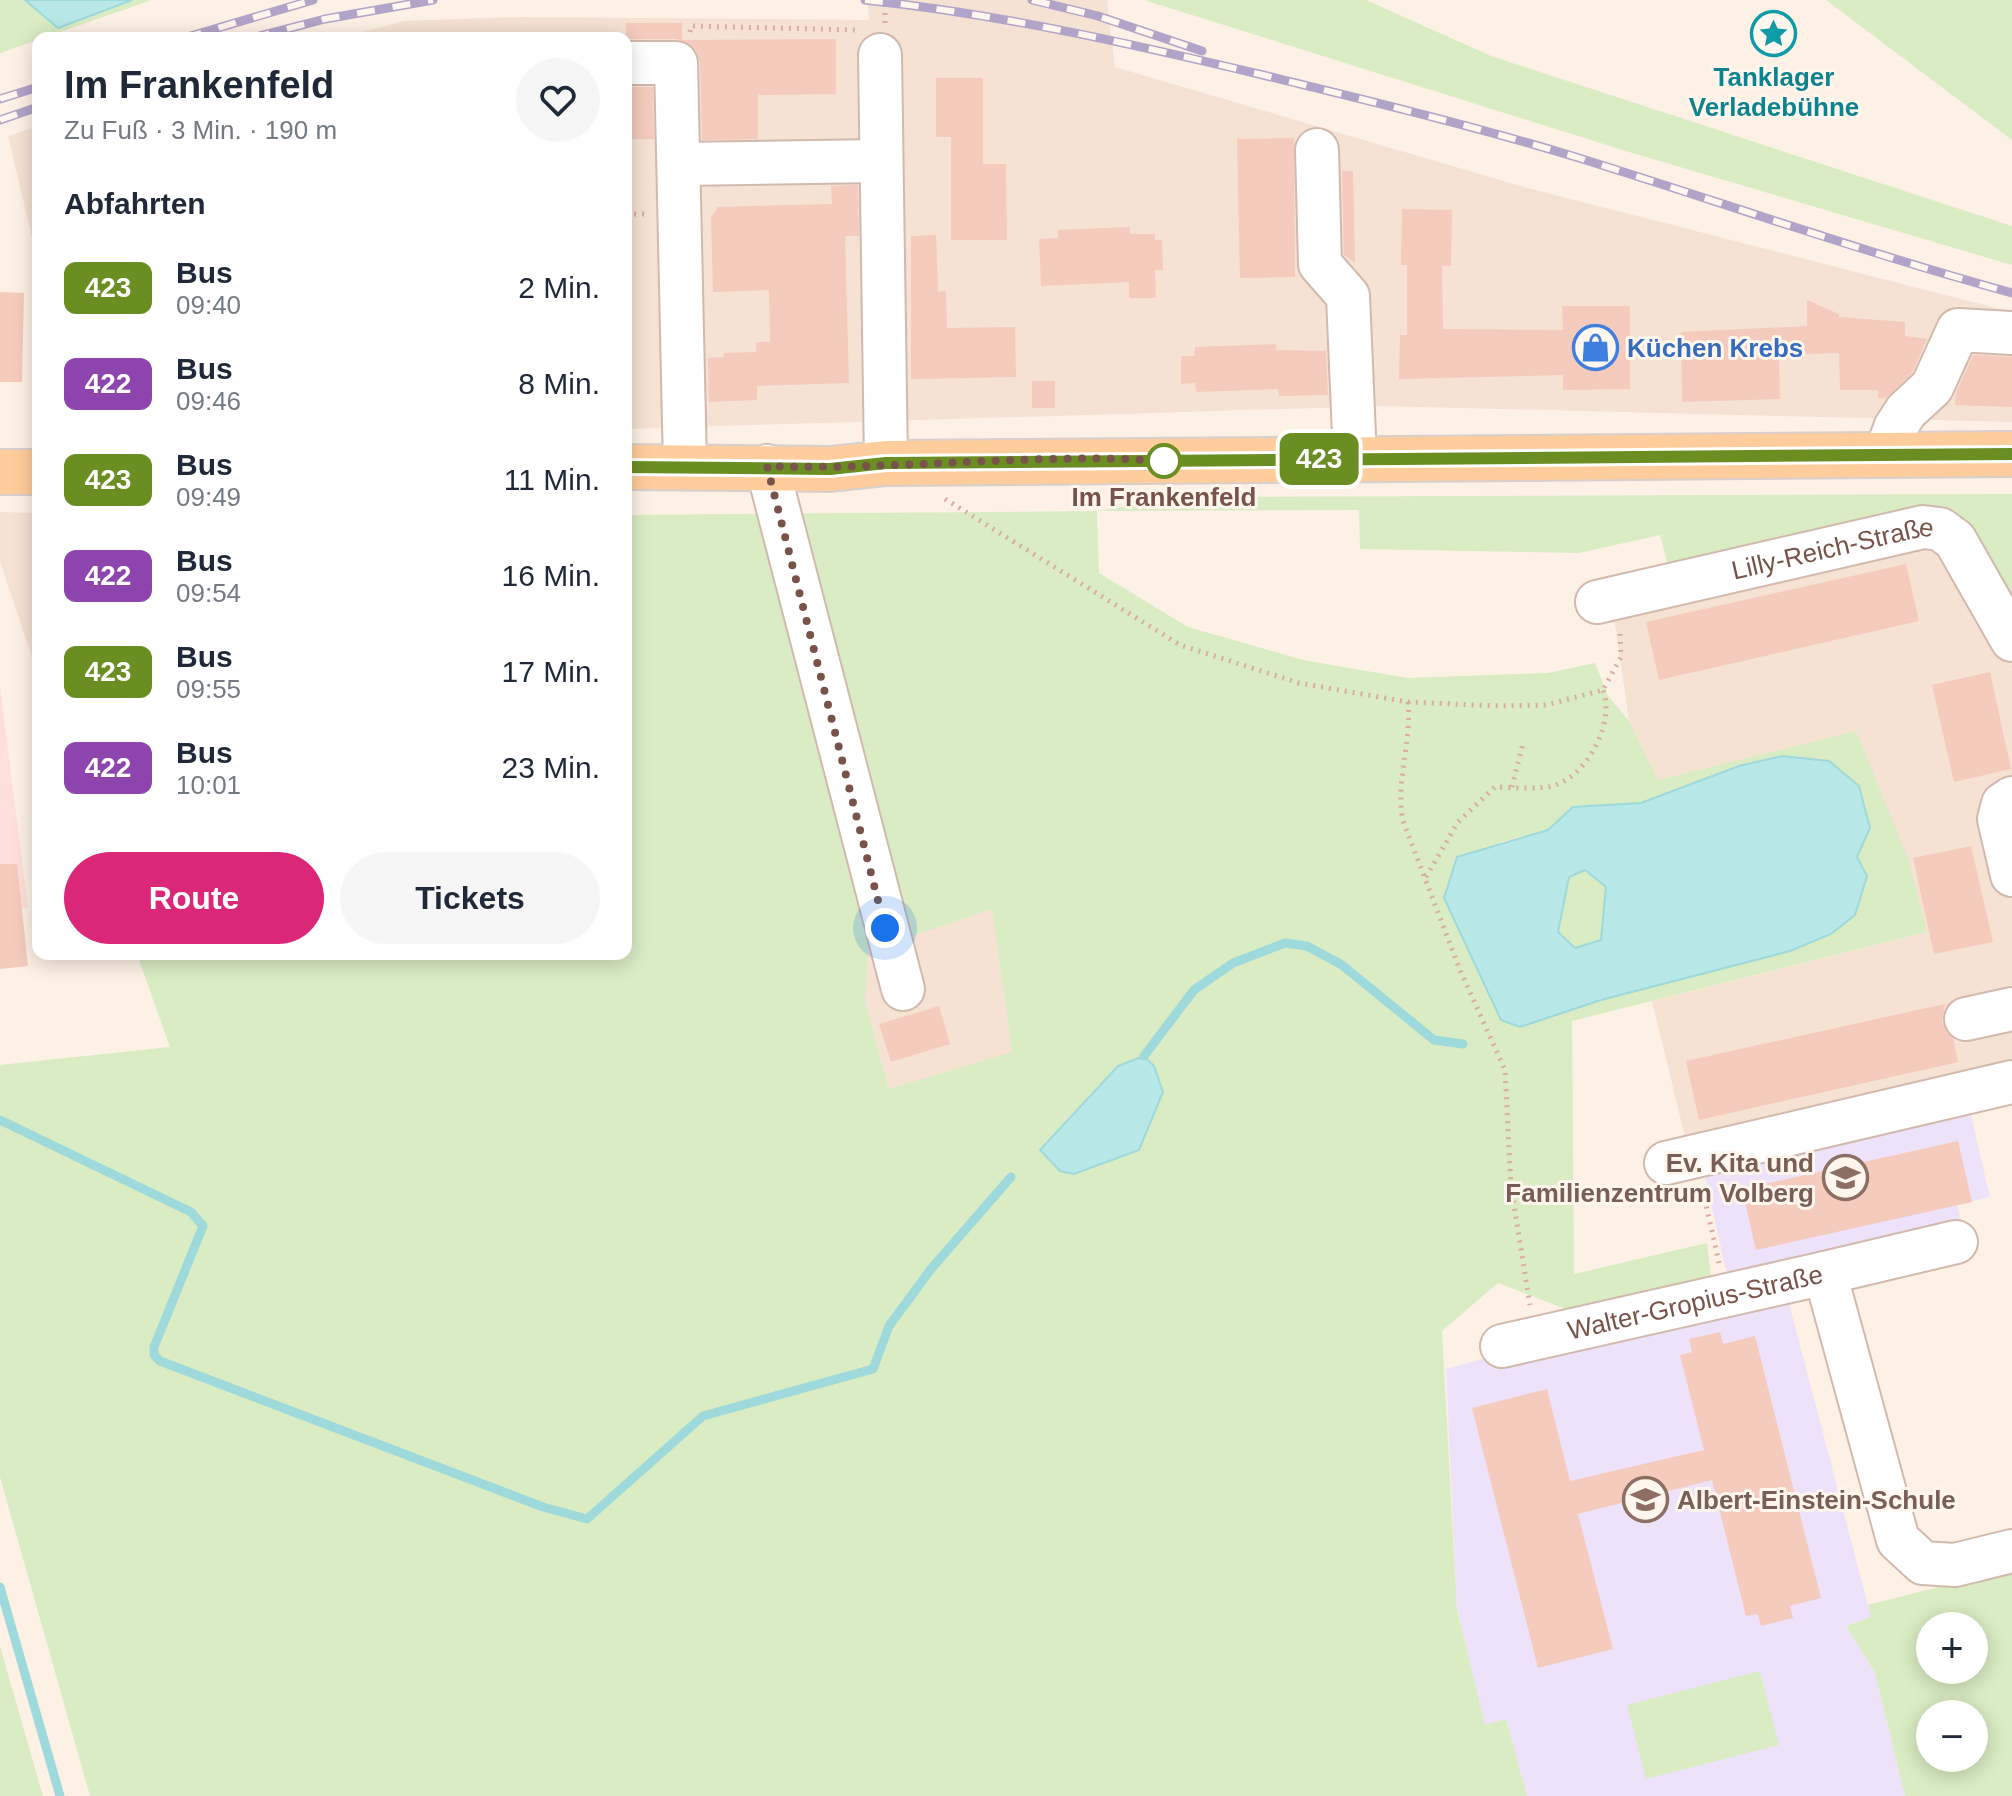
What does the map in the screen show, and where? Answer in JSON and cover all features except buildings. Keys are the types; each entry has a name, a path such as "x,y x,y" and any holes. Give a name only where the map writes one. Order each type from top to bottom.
{"main road":[{"path":"632,467 830,469 899,463 2012,454"},
{"path":"0,472 32,472"}],"street":[{"path":"875,43 899,463"},
{"path":"632,63 676,63 685,466"},
{"path":"1317,150 1320,264 1348,296 1355,458"},
{"path":"680,164 881,161"},
{"path":"1886,453 1895,428 1906,411 1932,387 1958,330 2012,333"},
{"path":"767,466 903,989"},
{"name":"Lilly-Reich-Straße","path":"1606,600 1923,527 1940,529 1955,540 2012,640"},
{"path":"2012,798 2003,804 1999,819 2012,875"},
{"path":"1966,1019 2012,1009"},
{"path":"1680,1160 2012,1082"},
{"path":"1825,1273 1956,1242"},
{"name":"Walter-Gropius-Straße","path":"1519,1342 1825,1273 1898,1540 1923,1563 1955,1565 2012,1551"}],"path":[{"path":"676,63 686,54 691,26 875,43"},
{"path":"899,463 949,503 1180,645 1299,683 1408,702 1546,705 1603,690"},
{"path":"1426,877 1458,822 1495,787 1555,786 1581,768 1607,713 1603,690 1621,657 1606,600"},
{"path":"1408,702 1409,747 1398,798 1403,821 1460,970 1505,1070 1519,1342"},
{"path":"1512,787 1523,743"},
{"path":"1680,1160 1727,1295"}],"shaded area":[{"path":"867,0 1107,0 1115,67 1524,187 2012,312 2012,422 1382,406 632,429 632,32 363,32 404,21 519,17 869,20"},
{"path":"32,128 32,238 8,136"},
{"path":"0,512 32,513 32,657 0,562"},
{"path":"1936,541 1951,555 2012,666 2012,789 1995,820 2012,900 2012,1073 1687,1145 1652,1001 1927,932 1658,780 1629,721 1613,610"},
{"path":"0,687 28,908 0,911"},
{"path":"992,908 1012,1053 889,1089 865,1002 868,950"},
{"name":"Ev. Kita und Familienzentrum Volberg","path":"1967,1098 1990,1197 1957,1205 1963,1229 1729,1283 1701,1160"},
{"name":"Albert-Einstein-Schule","path":"1789,1303 1871,1617 1846,1626 1875,1673 1905,1796 1527,1796 1506,1720 1485,1725 1457,1609 1446,1369 1486,1358 1488,1362 1510,1357 1513,1366"}],"green space":[{"path":"0,0 152,0 60,32 32,32 32,42 0,53"},
{"path":"1144,0 1366,0 1491,56 2012,226 2012,265 1629,152"},
{"path":"1826,0 2012,0 2012,140"},
{"path":"2012,494 2012,592 2004,596 1950,511 1846,525 1669,570 1660,535 1579,553 1360,549 1359,510 1097,511 1184,497"},
{"path":"1097,511 1099,573 1188,627 1303,660 1407,678 1548,673 1595,663 1608,696 1629,721 1658,780 1856,731 1909,861 1927,932 1572,1021 1574,1274 1707,1243 1712,1285 1573,1312 1498,1283 1442,1331 1457,1609 1485,1725 1506,1719 1527,1796 90,1796 0,1477 0,1065 170,1047 139,960 632,960 632,515","holes":["1782,756 1829,761 1870,828 1857,857 1737,963 1601,1000 1520,1027 1501,1020 1444,898 1501,842 1548,830 1573,807 1641,803 1739,766","992,909 1012,1052 889,1089 865,1002 868,951","1144,1056 1154,1066 1163,1092 1139,1150 1074,1174 1118,1066"]},
{"path":"1585,870 1606,887 1601,941 1575,948 1558,932 1569,877"},
{"path":"2012,1568 2012,1796 1905,1796 1875,1673 1846,1626 1871,1617 1868,1605"},
{"path":"0,1646 43,1796 0,1796"},
{"path":"1760,1671 1779,1745 1646,1779 1627,1705"}],"water":[{"path":"25,0 132,0 58,28"},
{"path":"1782,756 1829,761 1859,786 1870,828 1857,857 1867,876 1855,915 1831,934 1790,951 1601,1000 1520,1027 1501,1020 1444,898 1457,857 1548,830 1573,807 1641,803 1739,766","holes":["1585,870 1606,887 1601,940 1575,948 1558,932 1569,877"]},
{"path":"1144,1056 1154,1066 1163,1092 1139,1150 1074,1174 1060,1171 1040,1150 1118,1066"}],"waterway":[{"path":"1144,1056 1194,990 1233,963 1285,943 1307,946 1342,965 1434,1040 1463,1044"},
{"path":"0,1120 191,1212 203,1226 154,1347 154,1355 160,1361 543,1507 587,1519 703,1416 873,1369 889,1326 931,1269 1011,1177"},
{"path":"0,1587 60,1796"}],"railway":[{"path":"204,32 313,0"},
{"path":"275,32 325,19 433,0"},
{"path":"865,0 966,13 1066,31 1214,63 1422,114 1579,158 1849,245 2012,293"},
{"path":"1032,0 1098,16 1202,51"},
{"path":"0,99 32,89"},
{"path":"0,120 32,109"}],"bus line":[{"name":"423","path":"632,467 830,469 886,463 2012,454"}],"place":[{"name":"Tanklager Verladebühne","path":"1774,34"},
{"name":"Küchen Krebs","path":"1596,348"},
{"name":"Im Frankenfeld","path":"1164,461"},
{"name":"Ev. Kita und Familienzentrum Volberg","path":"1845,1178"},
{"name":"Albert-Einstein-Schule","path":"1646,1500"}],"route":[{"path":"885,928 767,466 830,469 886,463 1164,461"}]}
